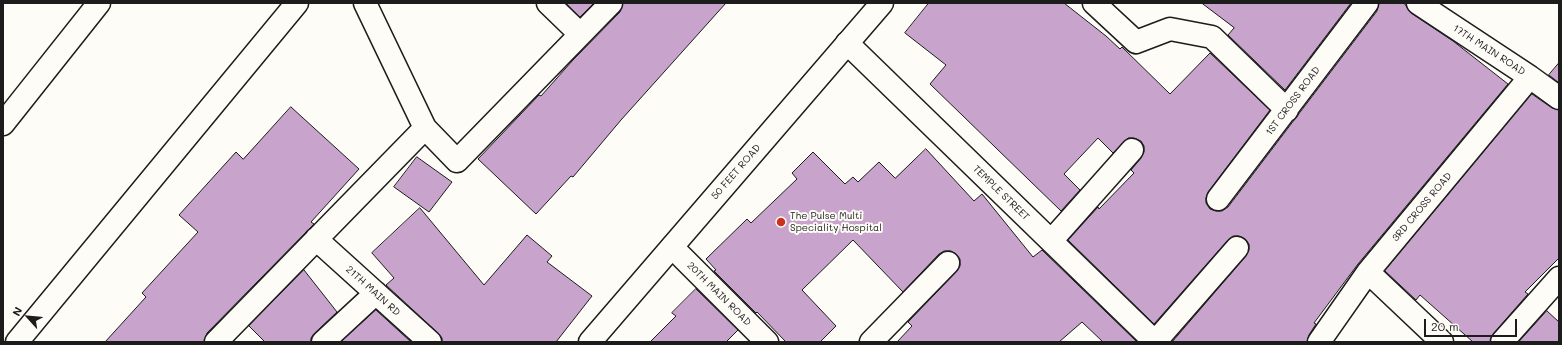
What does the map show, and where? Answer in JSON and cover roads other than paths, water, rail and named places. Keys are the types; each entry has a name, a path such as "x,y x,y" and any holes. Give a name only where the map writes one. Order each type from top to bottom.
{"street":[{"path":"5,118 98,3"},
{"path":"17,342 297,3"},
{"path":"364,3 425,128 457,161 610,3"},
{"path":"548,3 580,34"},
{"name":"50 FEET ROAD","path":"590,342 882,3"},
{"path":"1094,3 1136,42 1170,29 1212,37 1287,110"},
{"name":"1ST CROSS ROAD","path":"1218,199 1367,3"},
{"name":"17TH MAIN ROAD","path":"1418,3 1530,77 1559,98"},
{"name":"TEMPLE STREET","path":"847,44 1155,342"},
{"name":"3RD CROSS ROAD","path":"1319,342 1368,272 1530,77"},
{"path":"216,342 425,128"},
{"path":"1050,241 1132,150"},
{"name":"21TH MAIN RD","path":"316,239 430,342"},
{"name":"20TH MAIN ROAD","path":"672,247 767,342"},
{"path":"1155,342 1237,248"},
{"path":"871,342 948,263"},
{"path":"1368,272 1442,342"},
{"path":"1502,342 1559,278"},
{"path":"323,342 376,293"}],"place":[{"name":"The Pulse Multi Speciality Hospital","path":"781,222"}]}
